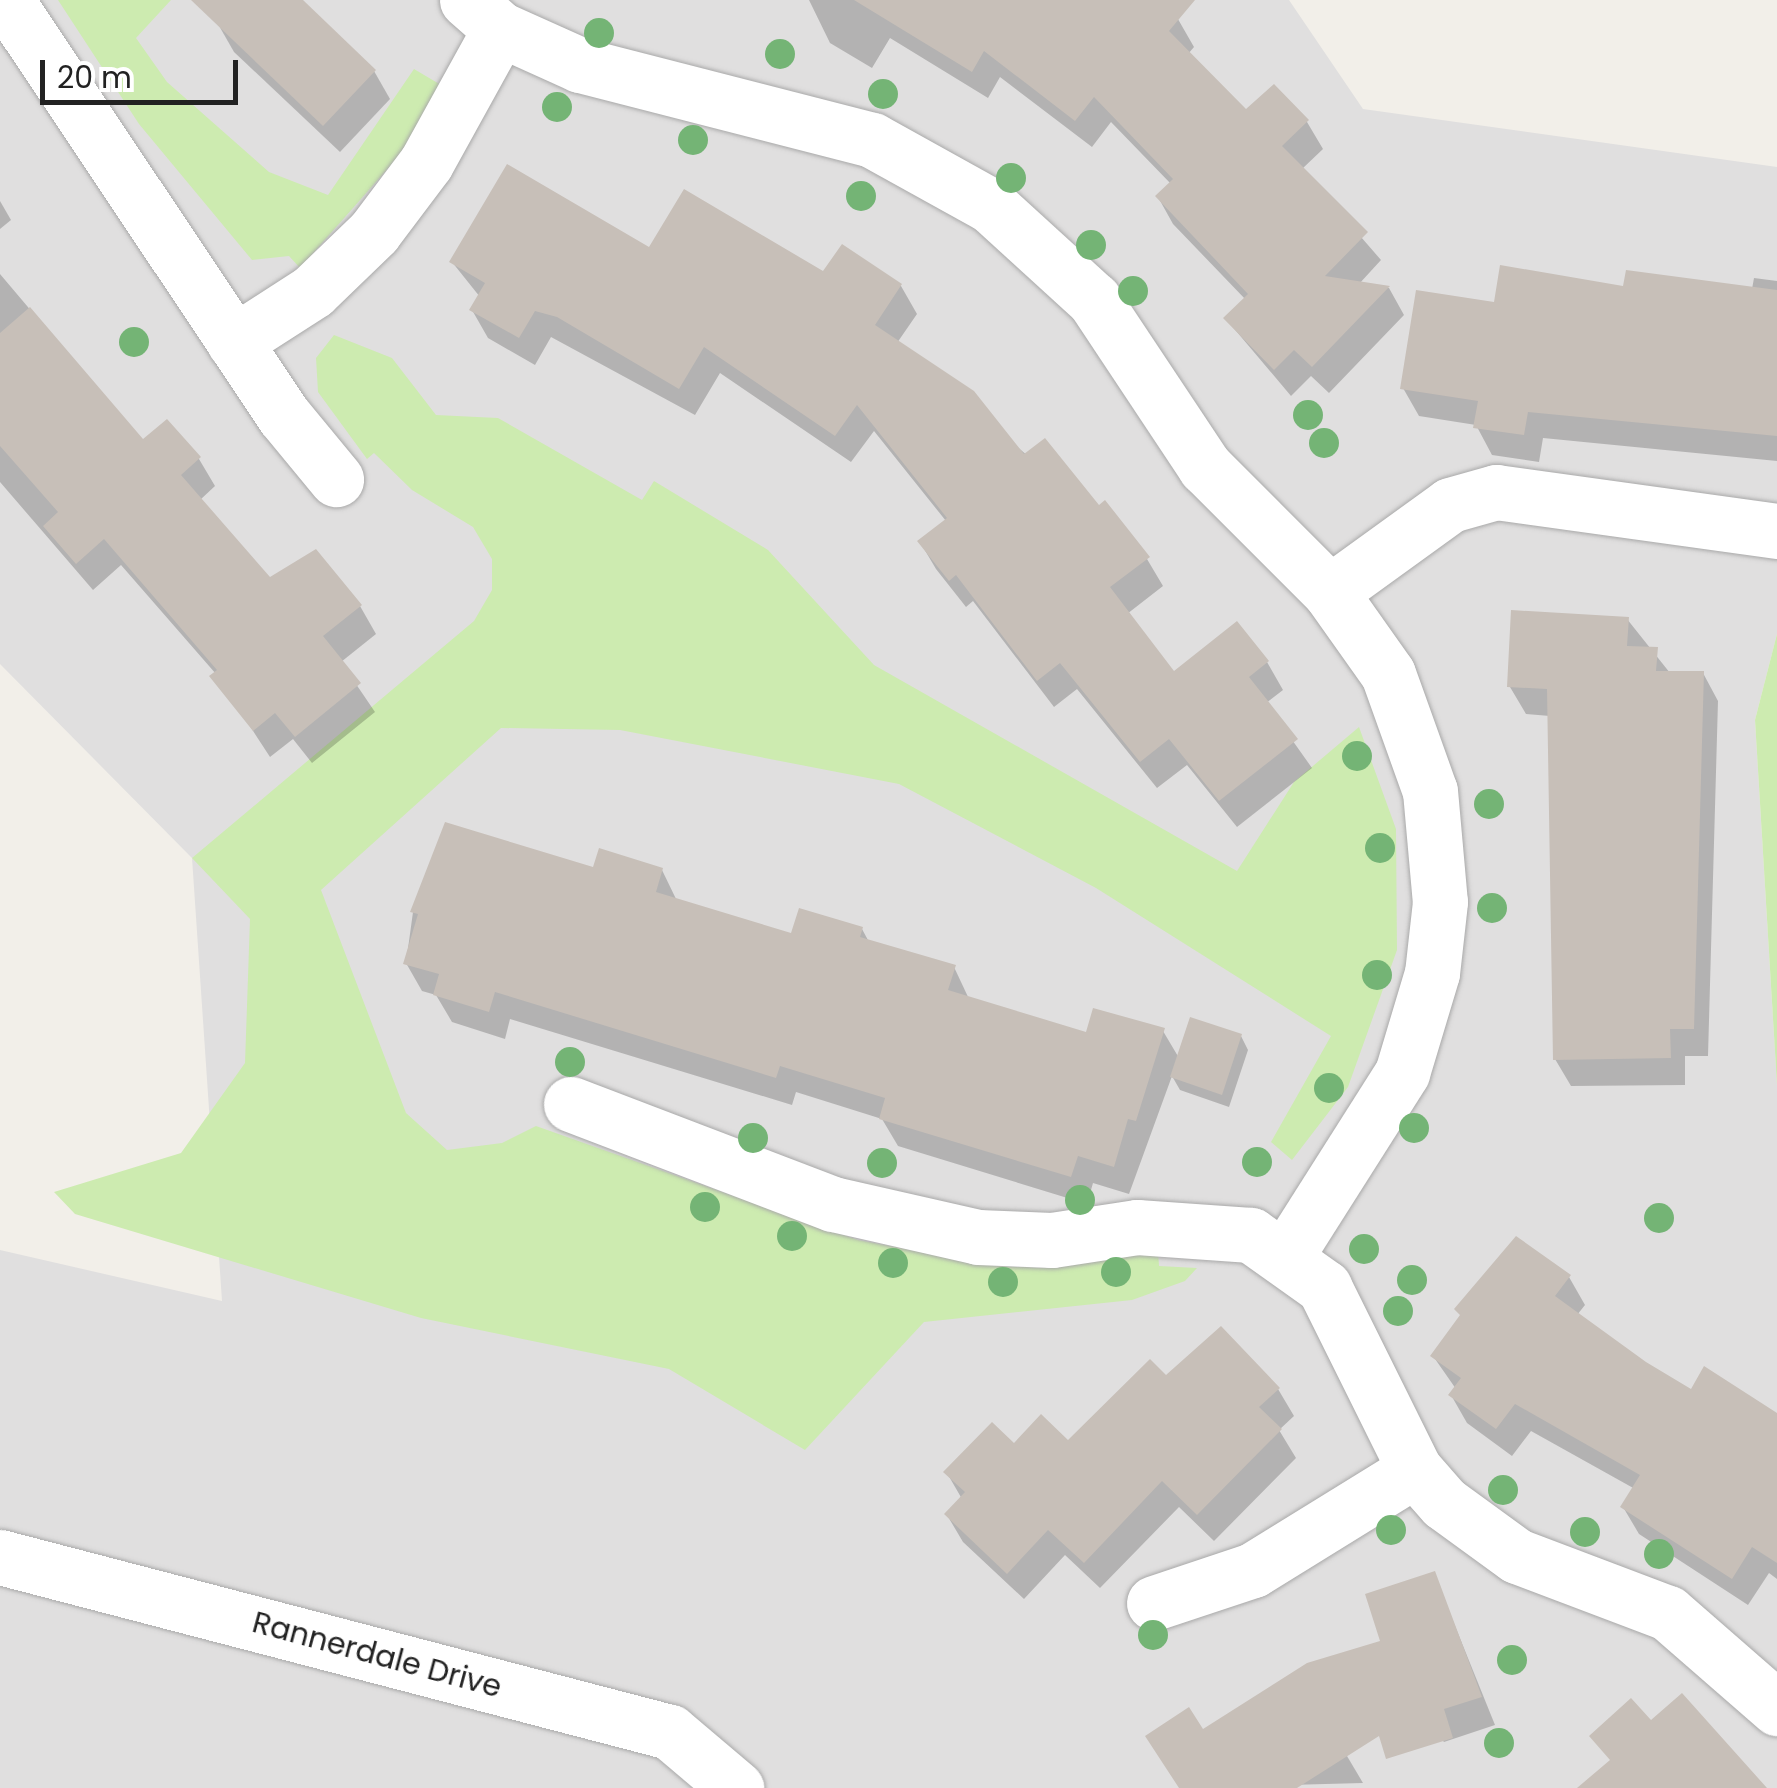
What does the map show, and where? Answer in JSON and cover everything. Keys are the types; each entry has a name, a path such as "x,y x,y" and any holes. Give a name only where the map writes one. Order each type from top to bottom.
{"street":[{"path":"6,0 234,342 336,479"},
{"path":"234,342 312,291 374,232 426,163 483,14 580,65 872,140 991,206 1094,300 1205,467 1330,592 1388,674 1430,791 1440,902 1432,972 1402,1073 1287,1254"},
{"path":"1330,592 1450,504 1496,492 1777,531"},
{"path":"571,1104 833,1204 978,1237 1214,1227 1287,1254 1348,1325 1415,1470 1518,1556 1668,1613 1777,1708"},
{"path":"1154,1604 1252,1570 1415,1470"},
{"name":"Rannerdale Drive","path":"0,1557 670,1732 736,1788"}],"shaded area":[{"path":"0,0 1289,0 1363,109 1777,167 1777,634 1755,720 1777,1085 1777,1788 0,1788 0,1250 222,1301 192,858 0,664"}],"green space":[{"path":"58,0 171,0 136,38 167,82 269,172 328,195 414,69 441,85 414,139 300,268 289,256 252,260 139,124"},
{"path":"334,335 392,358 436,415 498,418 642,500 654,481 768,550 874,665 1237,871 1294,782 1359,727 1396,829 1397,950 1348,1087 1292,1160 1271,1142 1331,1036 1096,888 899,784 620,730 501,728 321,890 406,1113 447,1150 502,1143 536,1126 858,1240 997,1266 1054,1268 1158,1249 1159,1266 1197,1268 1185,1281 1132,1300 924,1322 805,1450 669,1369 421,1318 75,1214 54,1192 181,1153 245,1063 250,919 192,858 474,621 492,590 492,559 473,527 412,490 374,453 367,459 318,392 316,358"},
{"path":"1777,634 1777,1085 1755,720"}],"building":[{"path":"191,0 303,0 376,70 323,126"},
{"path":"854,0 1195,0 1169,31 1246,109 1274,84 1309,120 1282,146 1368,232 1325,276 1390,286 1312,367 1294,350 1274,370 1223,318 1248,294 1155,196 1173,179 1094,97 1075,121 984,51 972,72"},
{"path":"507,164 649,247 684,189 823,271 842,244 902,284 875,325 974,391 1024,454 1045,438 1099,505 1105,500 1150,557 1110,587 1174,671 1237,621 1269,661 1249,677 1298,739 1219,801 1169,739 1140,762 1060,663 1037,681 956,575 949,581 917,541 947,518 857,405 835,436 704,347 679,389 557,317 535,311 519,338 469,310 485,283 449,262"},
{"path":"1500,265 1623,286 1626,270 1777,290 1777,436 1528,412 1524,435 1473,428 1478,401 1400,389 1416,290 1494,302"},
{"path":"30,307 143,439 167,419 201,457 181,475 270,577 316,549 362,605 323,636 361,683 295,737 275,713 253,731 209,676 217,670 104,539 76,564 43,526 58,512 0,446 0,333"},
{"path":"1511,610 1629,617 1627,646 1658,647 1656,671 1704,671 1694,1029 1670,1029 1671,1058 1553,1060 1547,689 1507,687"},
{"path":"445,822 593,867 599,848 663,868 656,892 791,933 799,908 863,927 860,937 956,965 948,990 1086,1032 1093,1008 1165,1028 1136,1121 1128,1119 1114,1167 1078,1156 1071,1177 879,1119 885,1098 780,1066 776,1078 495,992 489,1012 433,995 439,974 403,964 418,914 410,912"},
{"path":"1190,1017 1242,1034 1222,1095 1170,1077"},
{"path":"1516,1236 1571,1275 1555,1296 1646,1362 1691,1389 1704,1366 1777,1413 1777,1563 1752,1547 1732,1579 1620,1507 1640,1475 1515,1404 1496,1429 1448,1395 1461,1378 1430,1356 1460,1315 1454,1309"},
{"path":"1221,1326 1280,1388 1259,1407 1282,1429 1197,1515 1162,1481 1084,1563 1048,1530 1007,1574 944,1514 965,1492 943,1472 992,1422 1014,1443 1041,1414 1068,1440 1150,1359 1166,1375"},
{"path":"1435,1571 1482,1697 1444,1709 1453,1738 1386,1759 1379,1736 1297,1788 1179,1788 1145,1736 1189,1707 1203,1729 1307,1663 1380,1641 1365,1594"},
{"path":"1682,1693 1767,1788 1577,1788 1610,1760 1589,1736 1631,1698 1651,1720"}]}
